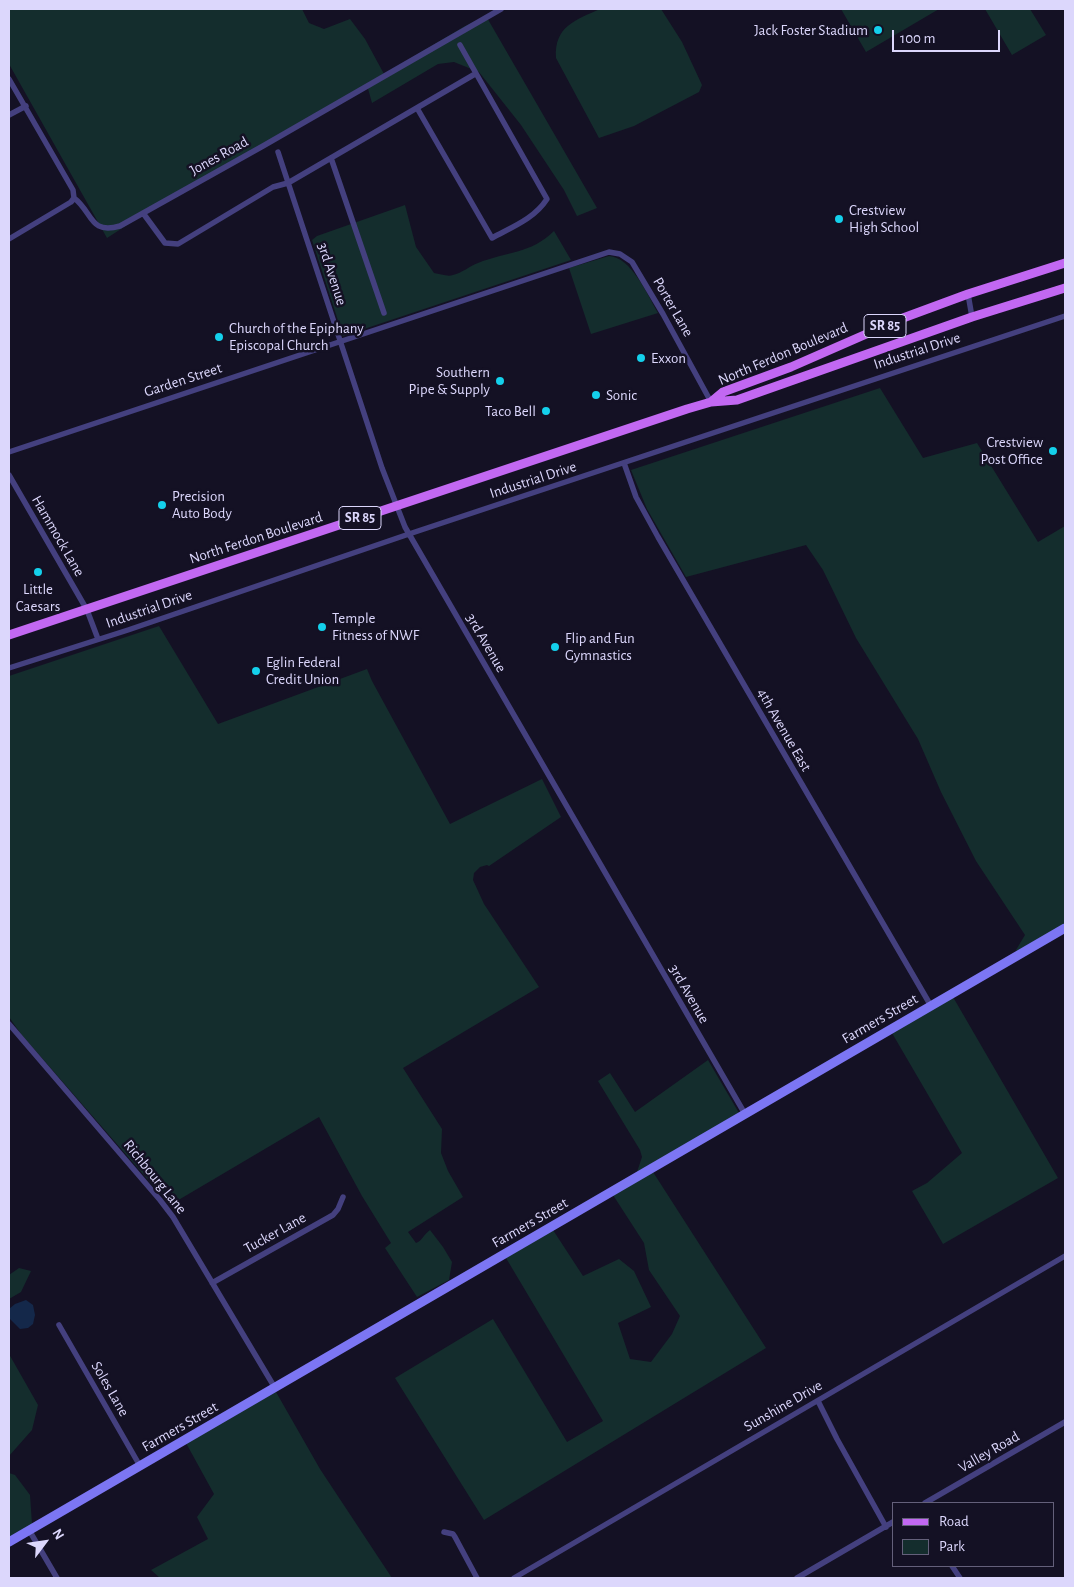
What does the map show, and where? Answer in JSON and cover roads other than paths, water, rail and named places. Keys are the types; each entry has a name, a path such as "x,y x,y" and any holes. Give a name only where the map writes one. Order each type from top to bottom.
{"main road":[{"name":"North Ferdon Boulevard","path":"711,402 723,392 790,367 904,318 968,294 1065,263"},
{"name":"North Ferdon Boulevard","path":"9,635 711,402 737,400 972,317 1065,288"}],"street":[{"name":"Jones Road","path":"9,79 75,192 74,198 82,204 94,224 104,229 120,226 501,9"},
{"path":"417,108 492,238 534,215 547,199 460,45"},
{"path":"143,213 165,243 178,244 274,187 288,183 476,74"},
{"path":"9,115 26,106"},
{"name":"3rd Avenue","path":"278,152 382,468 409,534 745,1114"},
{"path":"331,158 384,313"},
{"path":"9,239 71,202 74,198"},
{"name":"Porter Lane","path":"593,257 609,252 616,253 632,262 711,402"},
{"name":"Garden Street","path":"9,452 593,257"},
{"path":"968,294 972,317"},
{"name":"Industrial Drive","path":"9,668 1065,316"},
{"name":"4th Avenue East","path":"624,463 636,497 663,545 931,1006"},
{"name":"Hammock Lane","path":"9,475 87,610 98,639"},
{"name":"Farmers Street","path":"9,1542 1065,928"},
{"name":"Richbourg Lane","path":"9,1024 173,1217 275,1388"},
{"name":"Tucker Lane","path":"212,1283 322,1222 338,1209 343,1197"},
{"name":"Sunshine Drive","path":"514,1578 1065,1256"},
{"name":"Soles Lane","path":"59,1325 140,1466"},
{"path":"818,1401 886,1527"},
{"name":"Valley Road","path":"928,1502 1065,1422"},
{"path":"797,1578 892,1523"},
{"path":"29,1530 57,1578"},
{"path":"444,1532 453,1534 477,1578"},
{"path":"953,1567 960,1578"}],"water":[{"path":"26,1300 33,1305 35,1315 33,1324 28,1328 20,1329 10,1319 9,1309 15,1304"}],"place":[{"name":"Jack Foster Stadium","path":"878,30"},
{"name":"Crestview High School","path":"839,219"},
{"name":"Church of the Epiphany Episcopal Church","path":"219,337"},
{"name":"Exxon","path":"641,358"},
{"name":"Southern Pipe & Supply","path":"500,381"},
{"name":"Sonic","path":"596,395"},
{"name":"Taco Bell","path":"546,411"},
{"name":"Crestview Post Office","path":"1053,451"},
{"name":"Precision Auto Body","path":"162,505"},
{"name":"Little Caesars","path":"38,572"},
{"name":"Temple Fitness of NWF","path":"322,627"},
{"name":"Flip and Fun Gymnastics","path":"555,647"},
{"name":"Eglin Federal Credit Union","path":"256,671"}]}
